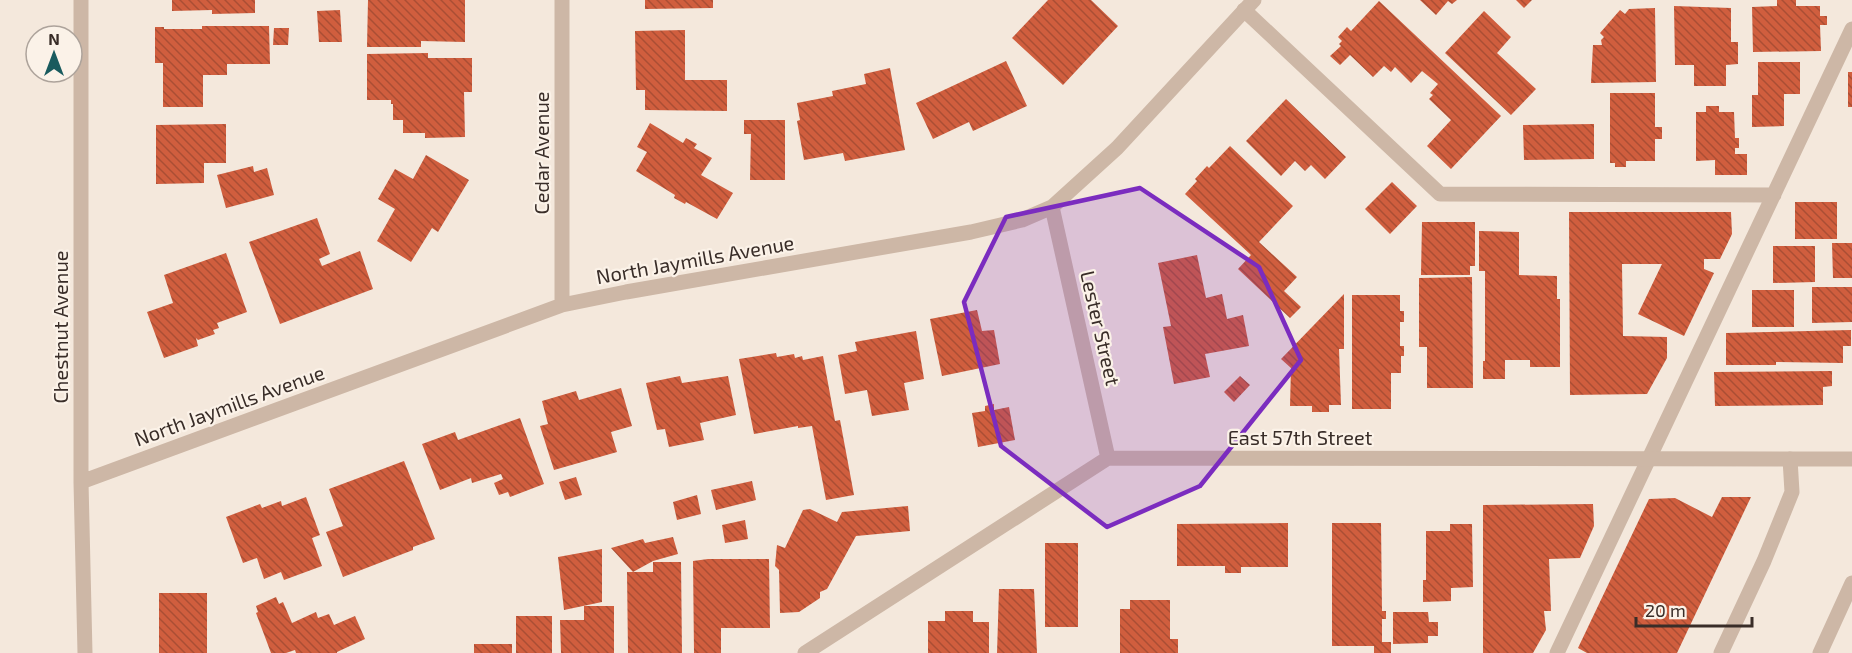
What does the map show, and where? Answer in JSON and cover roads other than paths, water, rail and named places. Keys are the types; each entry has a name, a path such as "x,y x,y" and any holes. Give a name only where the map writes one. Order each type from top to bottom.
{"street":[{"name":"Chestnut Avenue","path":"81,0 81,482 85,653"},
{"name":"Cedar Avenue","path":"562,0 562,305"},
{"name":"North Jaymills Avenue","path":"81,482 562,305 970,232 1022,220 1052,207 1117,148 1249,5"},
{"path":"1249,5 1440,194 1774,195"},
{"path":"1557,653 1852,29"},
{"name":"Lester Street","path":"1052,207 1108,458"},
{"path":"805,653 1108,458"},
{"name":"East 57th Street","path":"1108,458 1852,459"},
{"path":"1721,653 1764,561 1792,492 1790,459"},
{"path":"1820,653 1852,583"}]}
